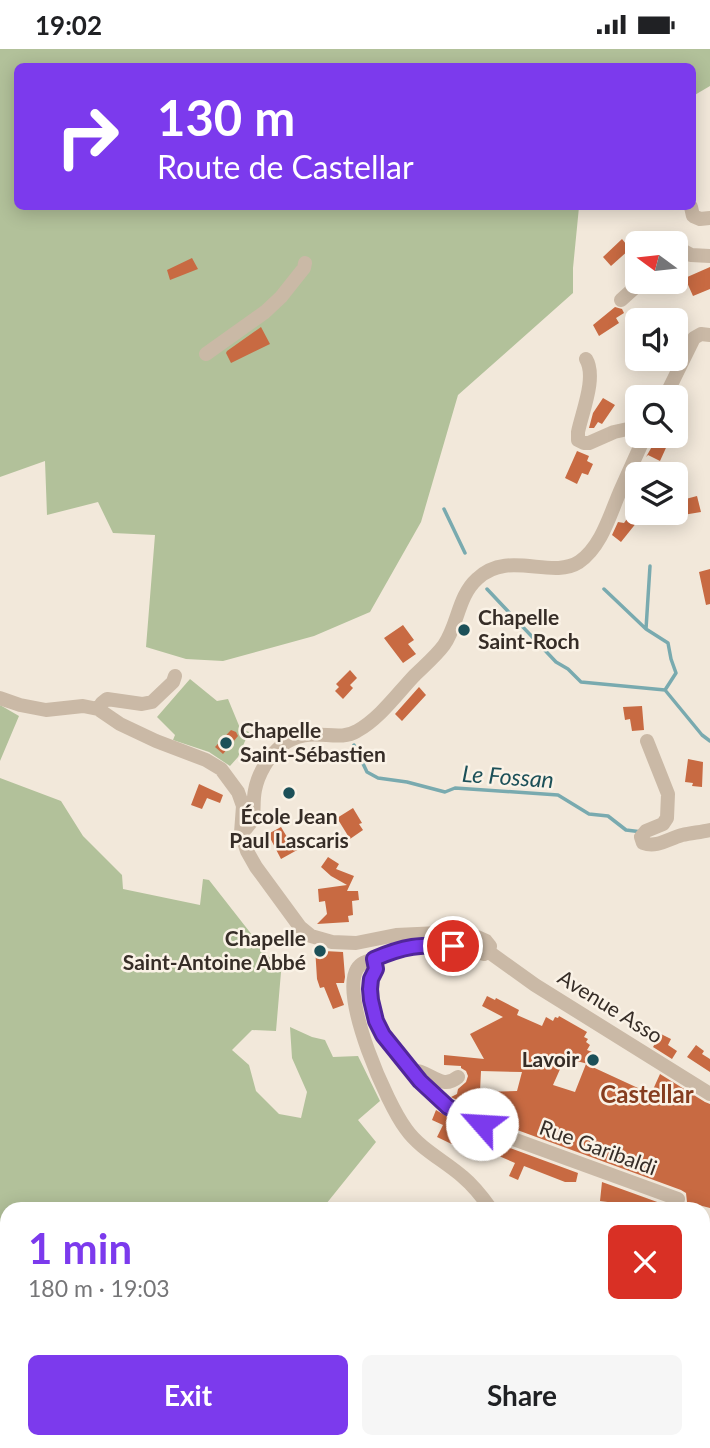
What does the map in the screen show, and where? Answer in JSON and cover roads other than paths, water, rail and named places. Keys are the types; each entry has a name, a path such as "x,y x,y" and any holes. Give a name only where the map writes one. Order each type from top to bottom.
{"street":[{"path":"692,210 693,216 699,219 710,218"},
{"path":"688,253 710,256"},
{"path":"206,354 265,312 281,297 305,263"},
{"path":"621,300 628,294"},
{"path":"671,385 694,338 701,334 710,335"},
{"path":"586,359 591,371 578,440 589,443 625,430"},
{"path":"241,833 250,826 253,819 257,781 272,755 296,737 313,733 354,733 371,722 444,645 468,589 478,578 504,566 559,568 576,564 587,555 600,538 640,448"},
{"path":"98,709 107,699 142,704 152,702 173,682 175,676"},
{"path":"0,698 46,710 83,706 98,709 120,724 156,741 206,760 221,769 238,792 243,806 241,833"},
{"path":"647,741 668,794 667,818 663,824 644,834 643,843 660,844 681,835 710,830"},
{"name":"Avenue Asso","path":"241,833 256,867 300,927 311,936 332,943 356,943 406,934 439,933 477,937 486,941 490,946 489,952 535,985 710,1094"},
{"path":"485,1202 465,1178 414,1139 404,1127 366,1047 355,1008 353,984 355,971 361,964 391,951 425,945 453,946 484,954 489,952"},
{"name":"Rue Garibaldi","path":"374,959 376,969 370,989 376,1021 383,1035 420,1081 448,1107 528,1146 678,1199"},
{"path":"412,1070 421,1070 443,1083 451,1083 458,1077"}],"waterway":[{"path":"444,509 465,553"},
{"path":"646,629 650,566"},
{"path":"487,589 556,662 581,682 665,690 710,741"},
{"path":"604,589 646,629 668,643 676,673 665,690"},
{"name":"Le Fossan","path":"354,745 367,772 378,778 445,792 455,788 558,795 589,814 608,816 626,830 642,832"}],"place":[{"name":"Chapelle Saint-Roch","path":"464,630"},
{"name":"Chapelle Saint-Sébastien","path":"226,743"},
{"name":"École Jean Paul Lascaris","path":"289,793"},
{"name":"Chapelle Saint-Antoine Abbé","path":"320,951"},
{"name":"Lavoir","path":"593,1060"}],"district":[{"name":"Castellar","path":"647,1095"}]}
